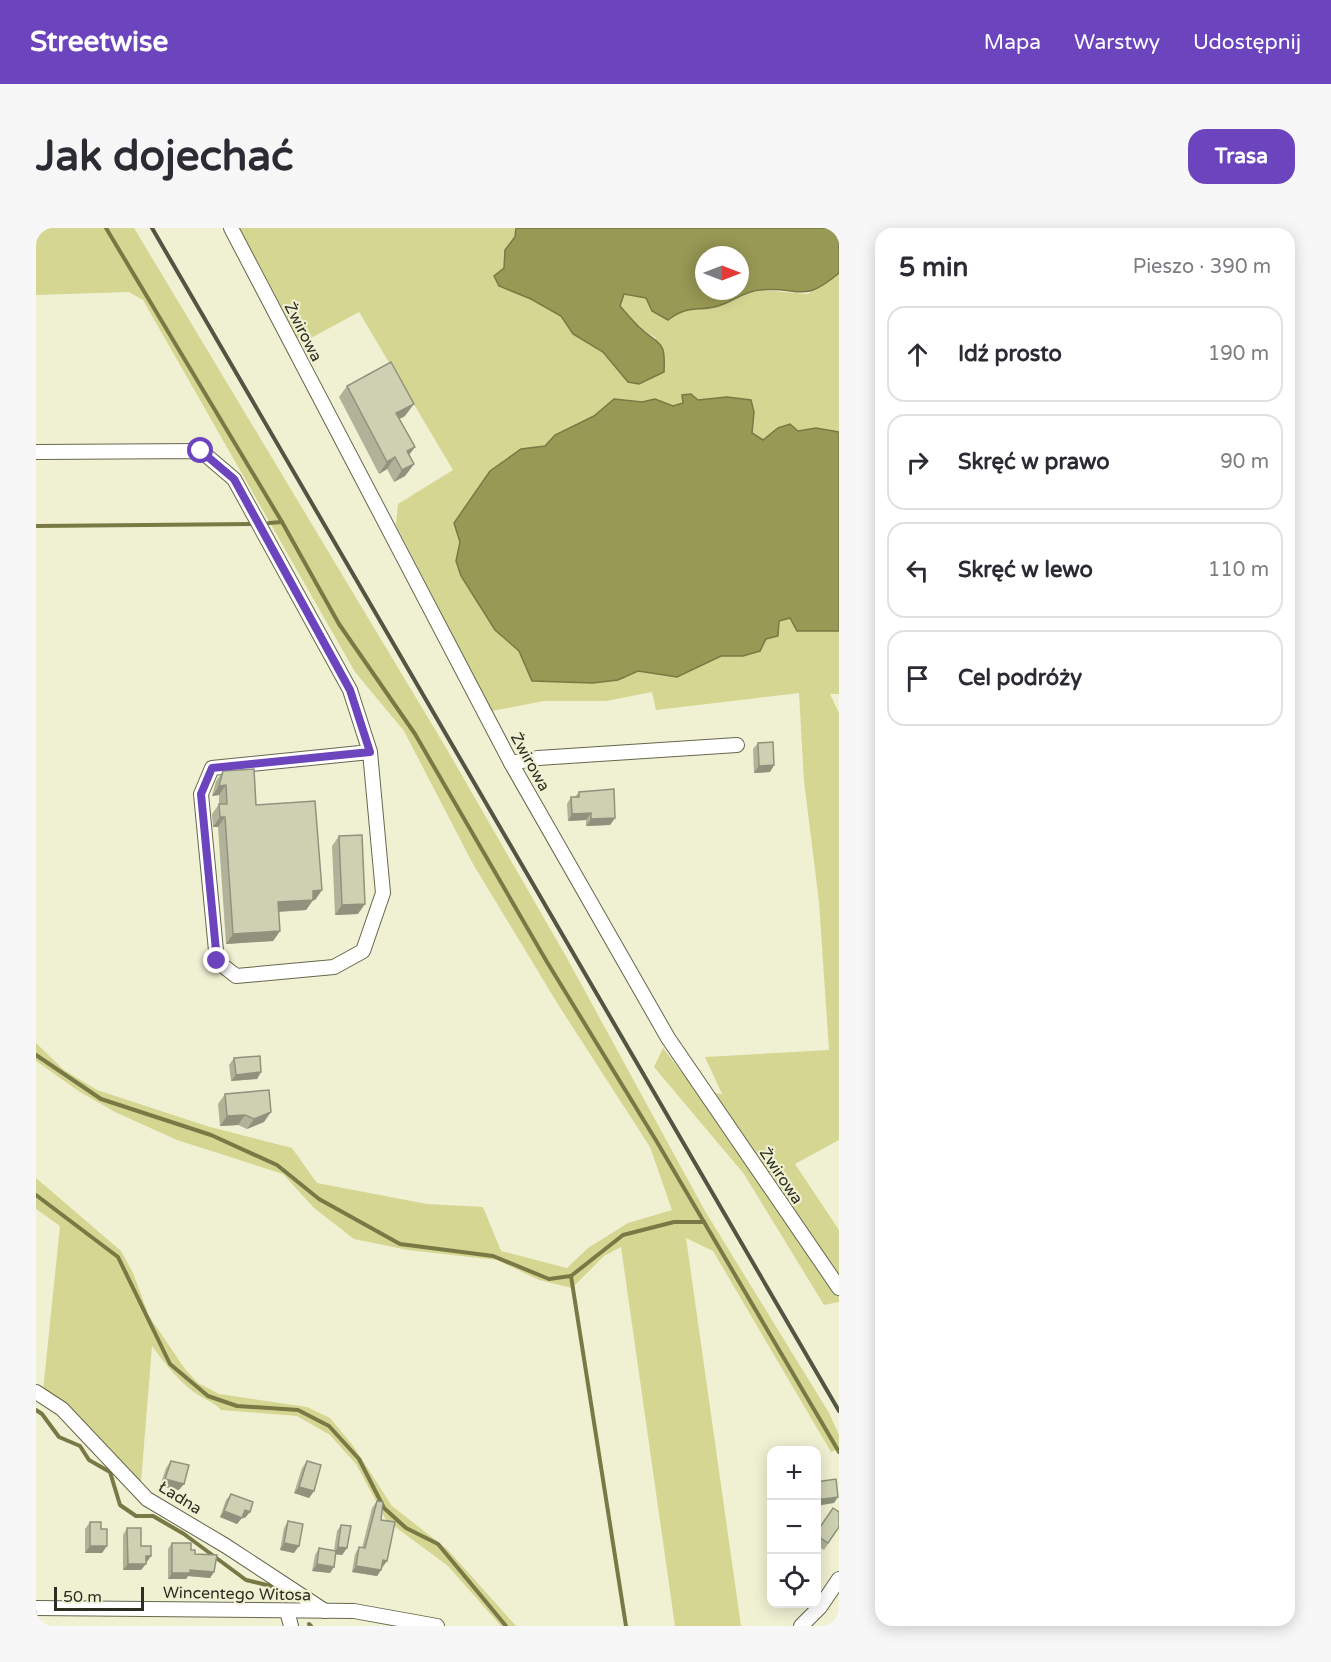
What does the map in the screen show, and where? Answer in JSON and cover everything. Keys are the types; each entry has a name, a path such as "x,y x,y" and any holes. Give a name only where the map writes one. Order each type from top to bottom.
{"street":[{"name":"Żwirowa","path":"231,228 510,763 668,1038 839,1288"},
{"path":"36,452 201,451 234,479 350,690 370,752 383,893 363,951 334,967 236,976 217,961 201,794 212,768 370,752"},
{"path":"510,763 538,758 737,745"},
{"name":"Ładna","path":"36,1392 62,1409 147,1498 226,1546 325,1611"},
{"path":"801,1626 820,1607 839,1579"},
{"name":"Wincentego Witosa","path":"36,1608 354,1611 437,1626"},
{"path":"287,1611 291,1626"},
{"path":"354,1611 357,1626"}],"green space":[{"path":"36,228 134,228 445,746 568,960 705,1211 829,1413 839,1435 839,1449 831,1452 713,1251 686,1238 741,1626 675,1626 621,1247 604,1256 572,1288 539,1280 497,1260 408,1250 354,1239 314,1208 283,1174 177,1140 115,1112 80,1092 36,1061 36,1043 64,1070 97,1090 210,1127 292,1148 317,1183 427,1204 483,1207 501,1251 567,1268 588,1248 628,1223 672,1210 650,1147 559,1006 473,864 404,731 355,672 143,300 129,292 36,295"},
{"path":"237,228 516,228 515,237 505,250 504,268 531,299 561,316 573,334 603,352 628,382 656,338 641,329 619,305 624,294 646,298 652,311 721,306 731,300 749,300 749,293 761,290 808,294 839,273 839,432 816,428 798,431 778,428 763,440 752,433 754,412 727,397 698,400 691,394 682,395 683,403 673,406 655,399 642,402 614,399 594,416 555,435 545,446 521,449 475,495 454,524 460,542 456,561 461,576 495,630 519,651 532,681 593,683 619,680 638,671 677,677 721,656 743,655 766,639 779,621 790,618 797,631 839,631 839,694 830,694 839,713 839,1140 795,1164 839,1230 839,1302 824,1305 744,1174 654,1067 663,1048 696,1091 722,1094 705,1057 829,1050 819,902 804,781 799,693 656,710 652,692 606,701 544,701 492,711 396,525 398,504 453,470 359,312 298,345"},
{"path":"36,1178 121,1251 133,1273 149,1316 185,1369 198,1383 219,1394 307,1407 330,1418 354,1447 392,1506 447,1549 516,1626 501,1626 448,1566 386,1520 356,1464 330,1435 297,1416 221,1410 185,1384 152,1346 141,1482 43,1391 60,1226 36,1209"}],"shaded area":[{"path":"516,228 839,228 839,273 816,289 808,291 774,289 749,293 749,246 695,246 695,300 732,300 714,307 689,310 668,320 652,311 646,298 624,294 620,306 639,327 660,344 664,353 664,372 639,384 628,382 603,352 573,334 561,316 531,299 499,286 494,276 504,268 505,250 515,237"},
{"path":"691,394 698,400 727,397 751,400 754,412 752,433 763,440 778,428 790,424 798,431 816,428 839,432 839,631 797,631 790,618 779,621 778,636 766,639 760,651 743,656 721,656 677,677 638,671 618,680 593,683 532,681 519,651 495,630 461,576 456,561 460,542 454,523 490,471 521,449 545,446 555,435 594,416 614,399 642,402 655,399 673,406 683,403 682,395"}],"building":[{"path":"391,362 414,404 396,413 415,447 407,451 414,464 402,470 395,457 387,462 347,386"},
{"path":"773,742 774,765 759,766 758,743"},
{"path":"254,769 256,805 315,801 322,890 313,891 313,900 278,902 280,931 233,934 225,817 220,817 219,804 227,804 226,785 219,786 223,771"},
{"path":"614,789 615,818 591,819 591,813 572,814 571,797 579,797 579,792"},
{"path":"362,835 365,904 342,905 339,836"},
{"path":"260,1056 261,1072 236,1075 234,1058"},
{"path":"269,1090 271,1112 254,1119 245,1115 227,1116 225,1094"},
{"path":"171,1461 189,1465 184,1484 165,1479"},
{"path":"307,1461 321,1465 314,1491 299,1487"},
{"path":"836,1479 838,1497 821,1499 821,1481"},
{"path":"231,1494 253,1502 250,1512 245,1510 242,1518 224,1511"},
{"path":"377,1501 383,1502 381,1520 395,1522 387,1561 383,1560 381,1570 356,1566 359,1547 365,1548"},
{"path":"833,1508 839,1512 839,1527 828,1543 821,1538 821,1526"},
{"path":"288,1521 303,1524 299,1546 284,1543"},
{"path":"90,1522 101,1522 101,1529 107,1529 107,1546 90,1546"},
{"path":"341,1525 351,1526 347,1548 338,1547"},
{"path":"127,1528 141,1528 141,1546 151,1546 151,1556 146,1556 146,1564 128,1564"},
{"path":"172,1543 191,1543 191,1550 195,1550 195,1554 217,1555 214,1572 190,1570 190,1573 172,1573"},
{"path":"319,1548 336,1551 334,1567 317,1564"}],"waterway":[{"path":"106,228 282,522 339,624 415,734 547,962 657,1142 839,1452"},
{"path":"269,523 282,522"},
{"path":"36,526 252,524"},
{"path":"36,1055 101,1099 211,1135 277,1165 319,1199 400,1244 493,1256 549,1279 571,1276 623,1235 674,1222 704,1222"},
{"path":"36,1195 118,1257 170,1364 208,1396 237,1406 298,1410 329,1426 359,1459 384,1508 406,1528 438,1544 506,1626"},
{"path":"571,1276 626,1626"},
{"path":"36,1410 42,1414 59,1437 80,1446 89,1460 110,1472 120,1505 136,1516 153,1516 184,1534 246,1580 271,1586 291,1596"}],"railway":[{"path":"152,228 839,1411"}],"route":[{"path":"201,451 234,479 350,690 370,752 212,768 201,794 217,961"}]}
